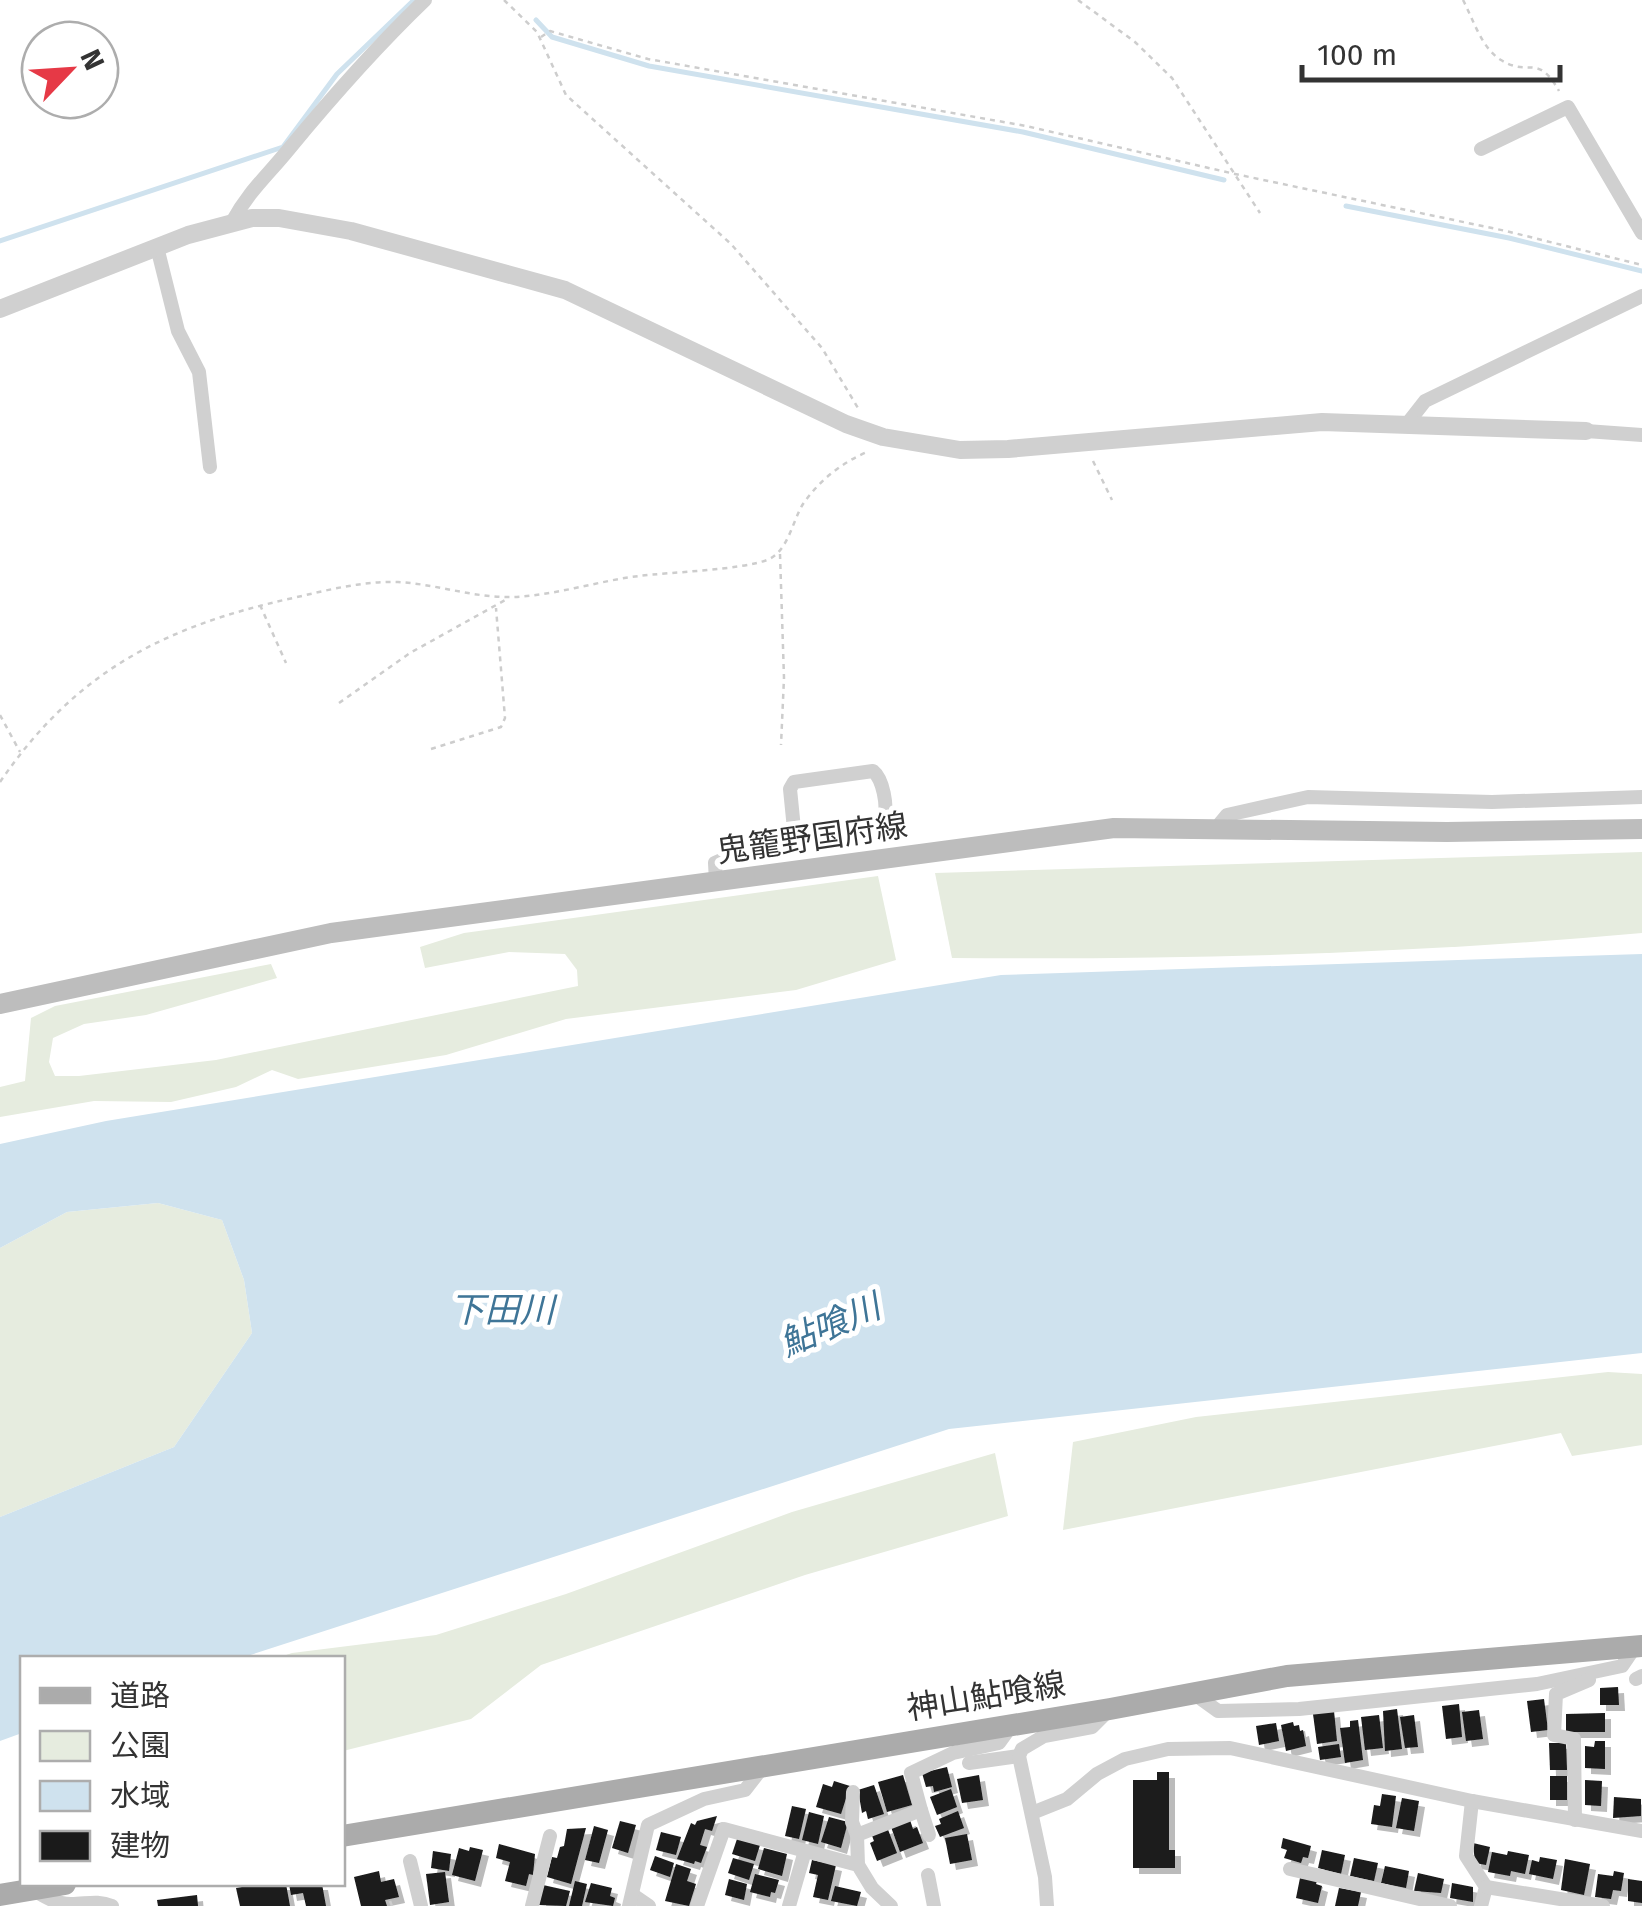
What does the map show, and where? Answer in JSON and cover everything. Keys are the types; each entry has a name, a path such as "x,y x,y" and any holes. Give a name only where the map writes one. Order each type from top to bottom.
{"main road":[{"name":"鬼籠野国府線","path":"0,1004 331,933 1114,828 1447,832 1642,829"},
{"name":"神山鮎喰線","path":"345,1835 1110,1710 1286,1676 1633,1653"},
{"path":"0,1896 52,1886"}],"street":[{"path":"232,222 248,193 362,63 425,0"},
{"path":"1481,149 1568,107 1642,233"},
{"path":"0,309 158,247 252,218 304,222 420,248 539,281 612,310 846,424 920,445 960,450 1322,422 1642,435"},
{"path":"158,247 178,330 199,372 210,467"},
{"path":"1407,424 1425,401 1642,296"},
{"path":"716,882 715,862 794,829 804,833 884,818 878,775 872,770 794,782 790,790 794,829"},
{"path":"1217,827 1227,815 1308,797 1492,802 1642,798"},
{"path":"1194,1693 1218,1711 1300,1709 1537,1684 1633,1653"},
{"path":"1574,1820 1574,1739 1554,1735 1556,1694 1633,1653"},
{"path":"1048,1906 1019,1756 1022,1748 1044,1736 1092,1726 1110,1710"},
{"path":"929,1835 911,1774 953,1753 999,1742 1012,1725"},
{"path":"1032,1814 1067,1799 1125,1759 1198,1747 1263,1753 1472,1800 1642,1830"},
{"path":"968,1763 1019,1756"},
{"path":"648,1906 631,1901 648,1825 704,1799 744,1790 765,1765"},
{"path":"853,1792 852,1822 858,1865 872,1888 891,1906"},
{"path":"1472,1800 1466,1856 1486,1887 1481,1906"},
{"path":"856,1834 921,1810"},
{"path":"697,1906 724,1829 858,1865"},
{"path":"532,1906 550,1836"},
{"path":"789,1906 805,1850"},
{"path":"410,1861 421,1906"},
{"path":"1290,1869 1397,1900 1450,1906"},
{"path":"928,1875 934,1906"},
{"path":"1486,1887 1603,1906"},
{"path":"867,1906 872,1888"},
{"path":"32,1889 53,1902 68,1905 100,1901 112,1906"}],"path":[{"path":"504,0 540,38 566,95 732,244 780,297 822,348 870,432 869,450 838,466 803,504 780,552 784,662 781,745"},
{"path":"1078,0 1135,42 1172,78 1260,213"},
{"path":"1463,0 1493,54 1518,67 1539,67 1548,73 1568,107"},
{"path":"540,38 548,32 648,59 1026,126 1506,231 1642,266"},
{"path":"1084,442 1112,500"},
{"path":"338,703 410,653 510,597 626,577 758,562 780,552"},
{"path":"0,782 56,713 153,642 224,614 362,583 400,582 510,597"},
{"path":"431,749 501,727 505,718 496,604"},
{"path":"260,605 286,663"},
{"path":"0,715 20,753"}],"green space":[{"path":"1642,852 1642,933 1297,954 952,958 935,873"},
{"path":"878,876 896,960 796,990 566,1019 446,1055 298,1079 272,1070 236,1087 171,1102 94,1101 0,1117 0,1087 25,1081 31,1018 55,1006 271,964 277,978 146,1015 84,1024 53,1038 49,1062 55,1076 79,1076 216,1060 578,986 577,970 565,954 509,952 425,968 420,947 464,933"},
{"path":"158,1203 222,1220 244,1280 252,1333 174,1447 0,1517 0,1248 67,1212"},
{"path":"1608,1372 1642,1374 1642,1445 1572,1456 1561,1433 1063,1530 1073,1442 1196,1417"},
{"path":"995,1453 1008,1516 805,1575 541,1665 471,1719 345,1750 345,1656 283,1656 436,1635 566,1594 792,1512"}],"water":[{"name":"下田川","path":"1642,954 1642,1353 949,1429 247,1656 20,1656 20,1734 0,1741 0,1517 174,1447 252,1333 244,1280 222,1220 158,1203 67,1212 0,1248 0,1144 106,1121 1001,975"}],"building":[{"path":"1618,1687 1619,1705 1600,1705 1600,1688"},
{"path":"1544,1699 1548,1730 1531,1732 1527,1701"},
{"path":"1459,1704 1462,1737 1446,1739 1442,1706"},
{"path":"1397,1709 1402,1749 1385,1751 1383,1711"},
{"path":"1479,1710 1483,1739 1466,1741 1462,1712"},
{"path":"1334,1711 1337,1741 1317,1744 1313,1714"},
{"path":"1605,1713 1605,1732 1566,1732 1566,1714"},
{"path":"1379,1715 1383,1748 1365,1750 1361,1717"},
{"path":"1414,1715 1418,1747 1405,1748 1400,1717"},
{"path":"1358,1720 1363,1760 1345,1763 1340,1728 1350,1727 1350,1721"},
{"path":"1293,1722 1303,1730 1306,1746 1286,1751 1281,1725"},
{"path":"1276,1723 1279,1741 1259,1745 1256,1726"},
{"path":"1595,1741 1605,1741 1605,1769 1585,1768 1585,1746 1594,1747"},
{"path":"1549,1743 1566,1743 1567,1770 1550,1770"},
{"path":"1339,1744 1341,1757 1320,1760 1318,1747"},
{"path":"947,1767 952,1787 934,1792 933,1786 926,1787 922,1773"},
{"path":"1157,1772 1169,1772 1169,1850 1175,1850 1175,1868 1133,1868 1133,1780 1157,1780"},
{"path":"903,1775 912,1805 887,1812 878,1782"},
{"path":"979,1775 983,1800 962,1803 957,1779"},
{"path":"1550,1776 1567,1776 1567,1800 1550,1800"},
{"path":"1585,1780 1602,1781 1601,1806 1585,1805"},
{"path":"834,1781 850,1786 841,1814 816,1807 823,1784 832,1787"},
{"path":"874,1785 884,1814 868,1819 866,1811 862,1813 858,1790"},
{"path":"951,1789 957,1807 937,1815 930,1797"},
{"path":"1382,1794 1396,1796 1392,1827 1371,1824 1374,1805 1380,1806"},
{"path":"1614,1797 1641,1799 1641,1816 1613,1818"},
{"path":"1402,1798 1419,1801 1414,1831 1396,1828"},
{"path":"792,1806 806,1809 799,1839 785,1836"},
{"path":"958,1811 964,1828 940,1837 935,1826 941,1824 939,1819"},
{"path":"809,1812 824,1816 818,1844 802,1840"},
{"path":"717,1816 712,1831 705,1829 700,1845 707,1847 701,1863 677,1859 691,1823"},
{"path":"829,1817 848,1822 841,1848 821,1842"},
{"path":"910,1820 923,1843 900,1852 891,1827"},
{"path":"620,1821 636,1825 628,1853 612,1848"},
{"path":"594,1826 608,1830 599,1863 585,1860"},
{"path":"887,1827 897,1853 877,1861 870,1843 874,1841 871,1833"},
{"path":"586,1828 571,1884 547,1877 552,1857 557,1858 564,1846 567,1829"},
{"path":"661,1832 681,1837 676,1855 656,1850"},
{"path":"967,1834 972,1860 950,1864 945,1838"},
{"path":"1283,1838 1311,1846 1308,1858 1303,1857 1301,1863 1284,1858 1287,1850 1281,1848"},
{"path":"737,1839 760,1845 755,1861 732,1854"},
{"path":"1473,1843 1490,1847 1486,1865 1475,1863"},
{"path":"499,1844 535,1854 533,1875 529,1874 526,1886 505,1881 510,1862 496,1858"},
{"path":"470,1847 483,1850 475,1881 452,1875 459,1848 469,1851"},
{"path":"764,1848 787,1854 782,1876 758,1869"},
{"path":"1322,1850 1345,1855 1341,1874 1318,1868"},
{"path":"433,1851 451,1854 449,1871 431,1868"},
{"path":"1508,1851 1529,1855 1525,1874 1488,1872 1492,1852 1507,1855"},
{"path":"655,1856 674,1863 670,1877 650,1870"},
{"path":"1540,1857 1557,1860 1553,1879 1529,1874 1532,1860 1539,1862"},
{"path":"733,1858 754,1864 749,1880 728,1873"},
{"path":"1354,1858 1378,1863 1374,1881 1350,1876"},
{"path":"1565,1859 1590,1864 1584,1895 1561,1890"},
{"path":"812,1860 836,1865 828,1900 813,1897 818,1875 809,1873"},
{"path":"676,1864 691,1869 687,1881 696,1884 689,1906 665,1901"},
{"path":"1385,1866 1409,1871 1406,1888 1381,1883"},
{"path":"379,1871 381,1882 394,1879 399,1897 385,1900 387,1906 361,1906 354,1877"},
{"path":"1614,1871 1624,1873 1621,1891 1613,1890 1611,1899 1595,1897 1598,1874 1613,1876"},
{"path":"445,1872 449,1902 430,1905 426,1874"},
{"path":"1418,1873 1444,1879 1441,1893 1414,1891"},
{"path":"755,1874 779,1880 775,1893 771,1892 770,1897 750,1892"},
{"path":"1300,1878 1322,1886 1318,1903 1296,1898"},
{"path":"729,1879 747,1884 744,1900 725,1895"},
{"path":"1628,1879 1642,1881 1642,1903 1628,1901"},
{"path":"575,1881 587,1884 582,1906 569,1906"},
{"path":"591,1883 612,1888 613,1906 585,1902"},
{"path":"1452,1883 1473,1887 1473,1902 1450,1898"},
{"path":"543,1885 570,1891 566,1906 539,1905"},
{"path":"286,1886 290,1906 240,1906 236,1888"},
{"path":"289,1886 322,1886 326,1906 306,1906 303,1893 291,1895"},
{"path":"835,1886 861,1892 857,1906 831,1901"},
{"path":"1339,1888 1361,1892 1358,1906 1335,1906"},
{"path":"197,1895 198,1906 158,1906 157,1900"}],"waterway":[{"path":"0,241 283,147 337,74 414,0"},
{"path":"536,20 552,37 649,66 1023,132 1224,180"},
{"path":"1346,206 1509,238 1642,271"}],"water label":[{"name":"鮎喰川","path":"830,1325"}]}
